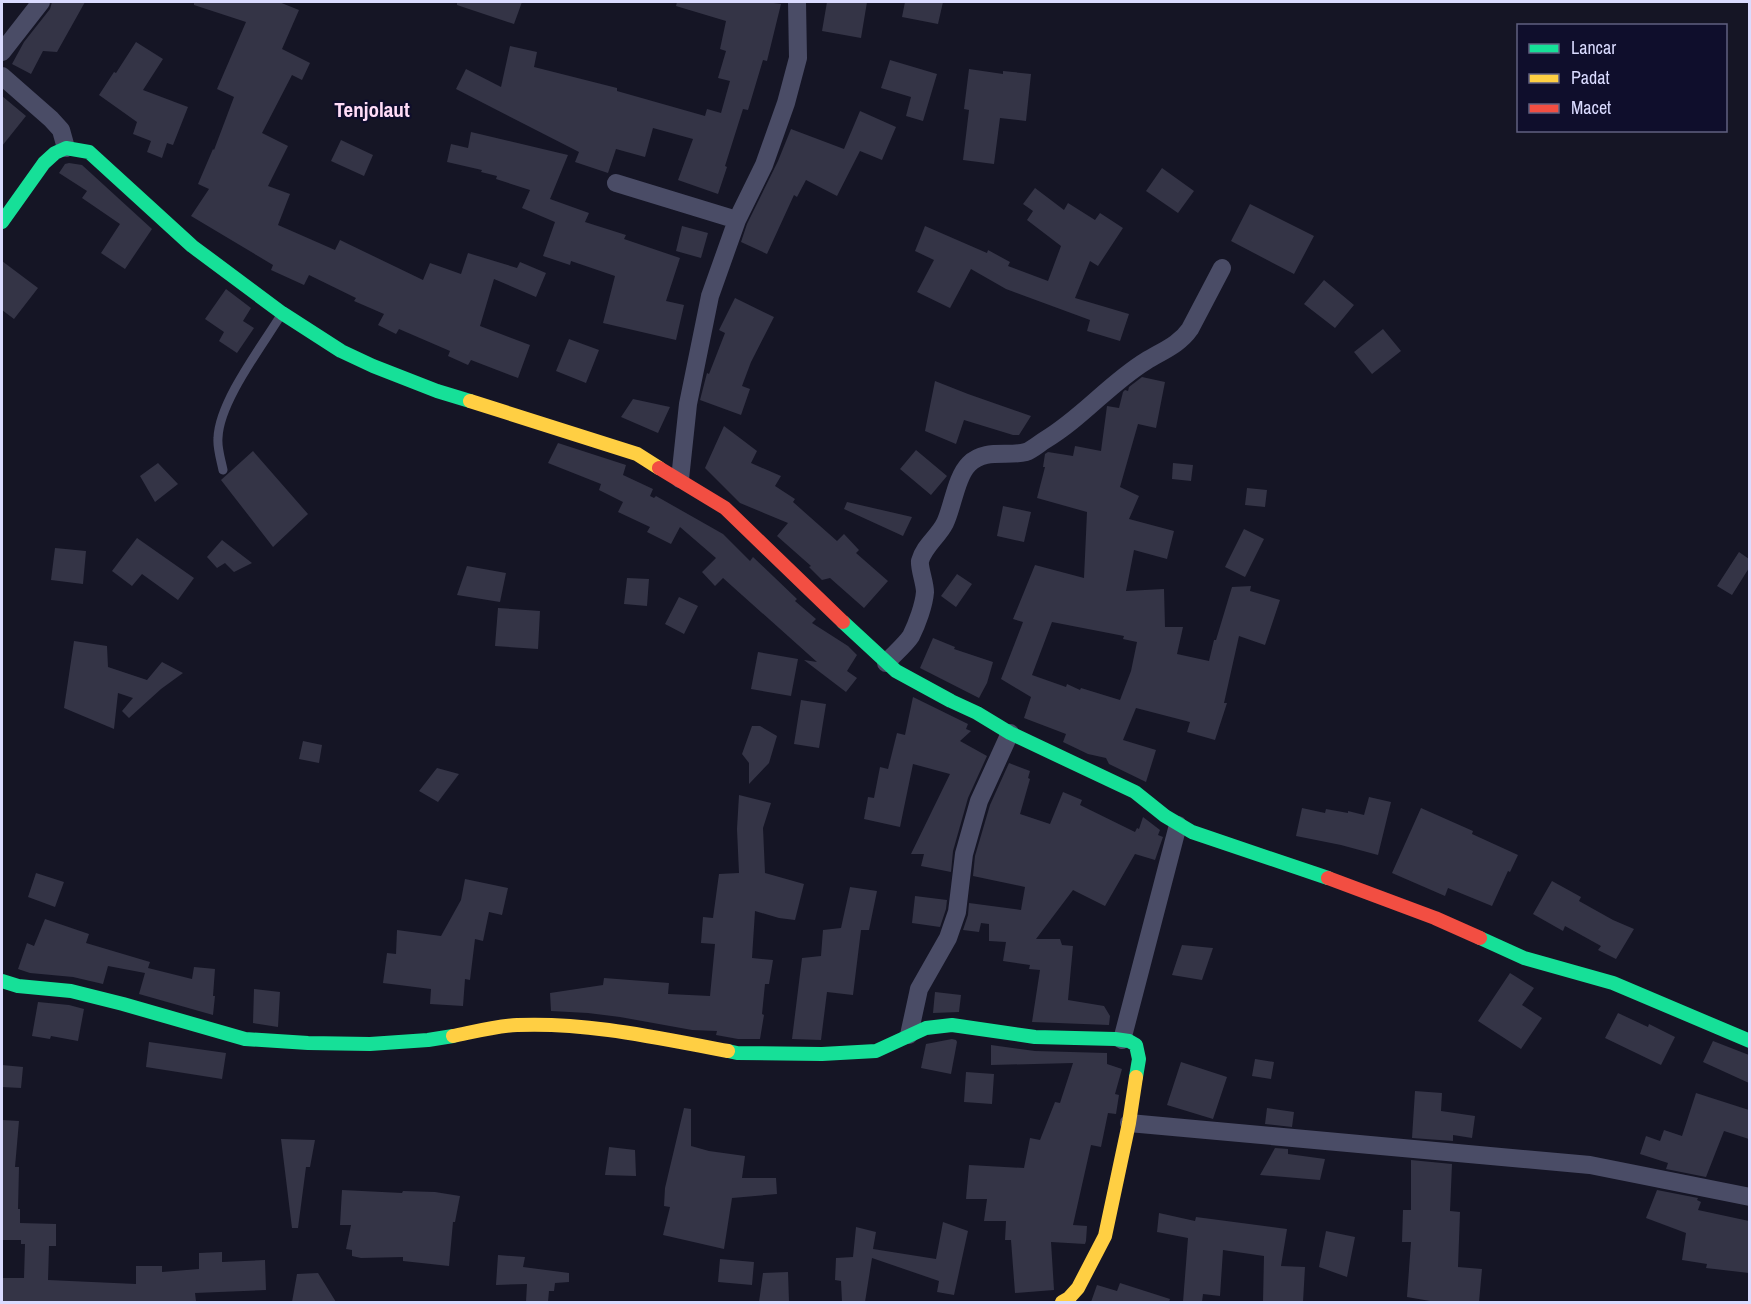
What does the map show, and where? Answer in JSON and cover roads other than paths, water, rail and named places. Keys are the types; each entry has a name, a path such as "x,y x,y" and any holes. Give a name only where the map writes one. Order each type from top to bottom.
{"street":[{"path":"2,52 41,2"},
{"path":"680,479 688,404 710,296 737,220 764,165 786,103 798,57 797,2"},
{"path":"2,76 61,130 66,148"},
{"path":"2,222 45,163 55,153 66,148 78,148 89,152 192,246 282,313 341,351 468,402 582,435 637,454 725,508 825,606 896,671 977,713 1010,733 1135,792 1178,825 1192,832 1329,878 1435,918 1524,958 1613,983 1749,1041"},
{"path":"616,183 737,220"},
{"path":"886,663 910,636 925,595 924,580 919,564 923,554 945,524 961,477 969,464 980,457 996,453 1026,452 1059,432 1146,360 1185,337 1222,268"},
{"path":"909,1035 919,989 948,938 957,912 964,854 978,801 1010,733"},
{"path":"1122,1040 1178,825"},
{"path":"2,981 18,986 71,992 123,1004 244,1039 308,1043 370,1044 428,1040 514,1026 587,1027 737,1053 822,1054 876,1050 926,1028 952,1026 1035,1037 1129,1041 1136,1045 1139,1059 1129,1123 1105,1236 1078,1288 1062,1302"},
{"path":"1129,1123 1590,1165 1749,1197"}],"lane":[{"path":"223,470 218,438 222,416 231,395 282,313"}],"district":[{"name":"Tenjolaut","path":"372,109"}]}
